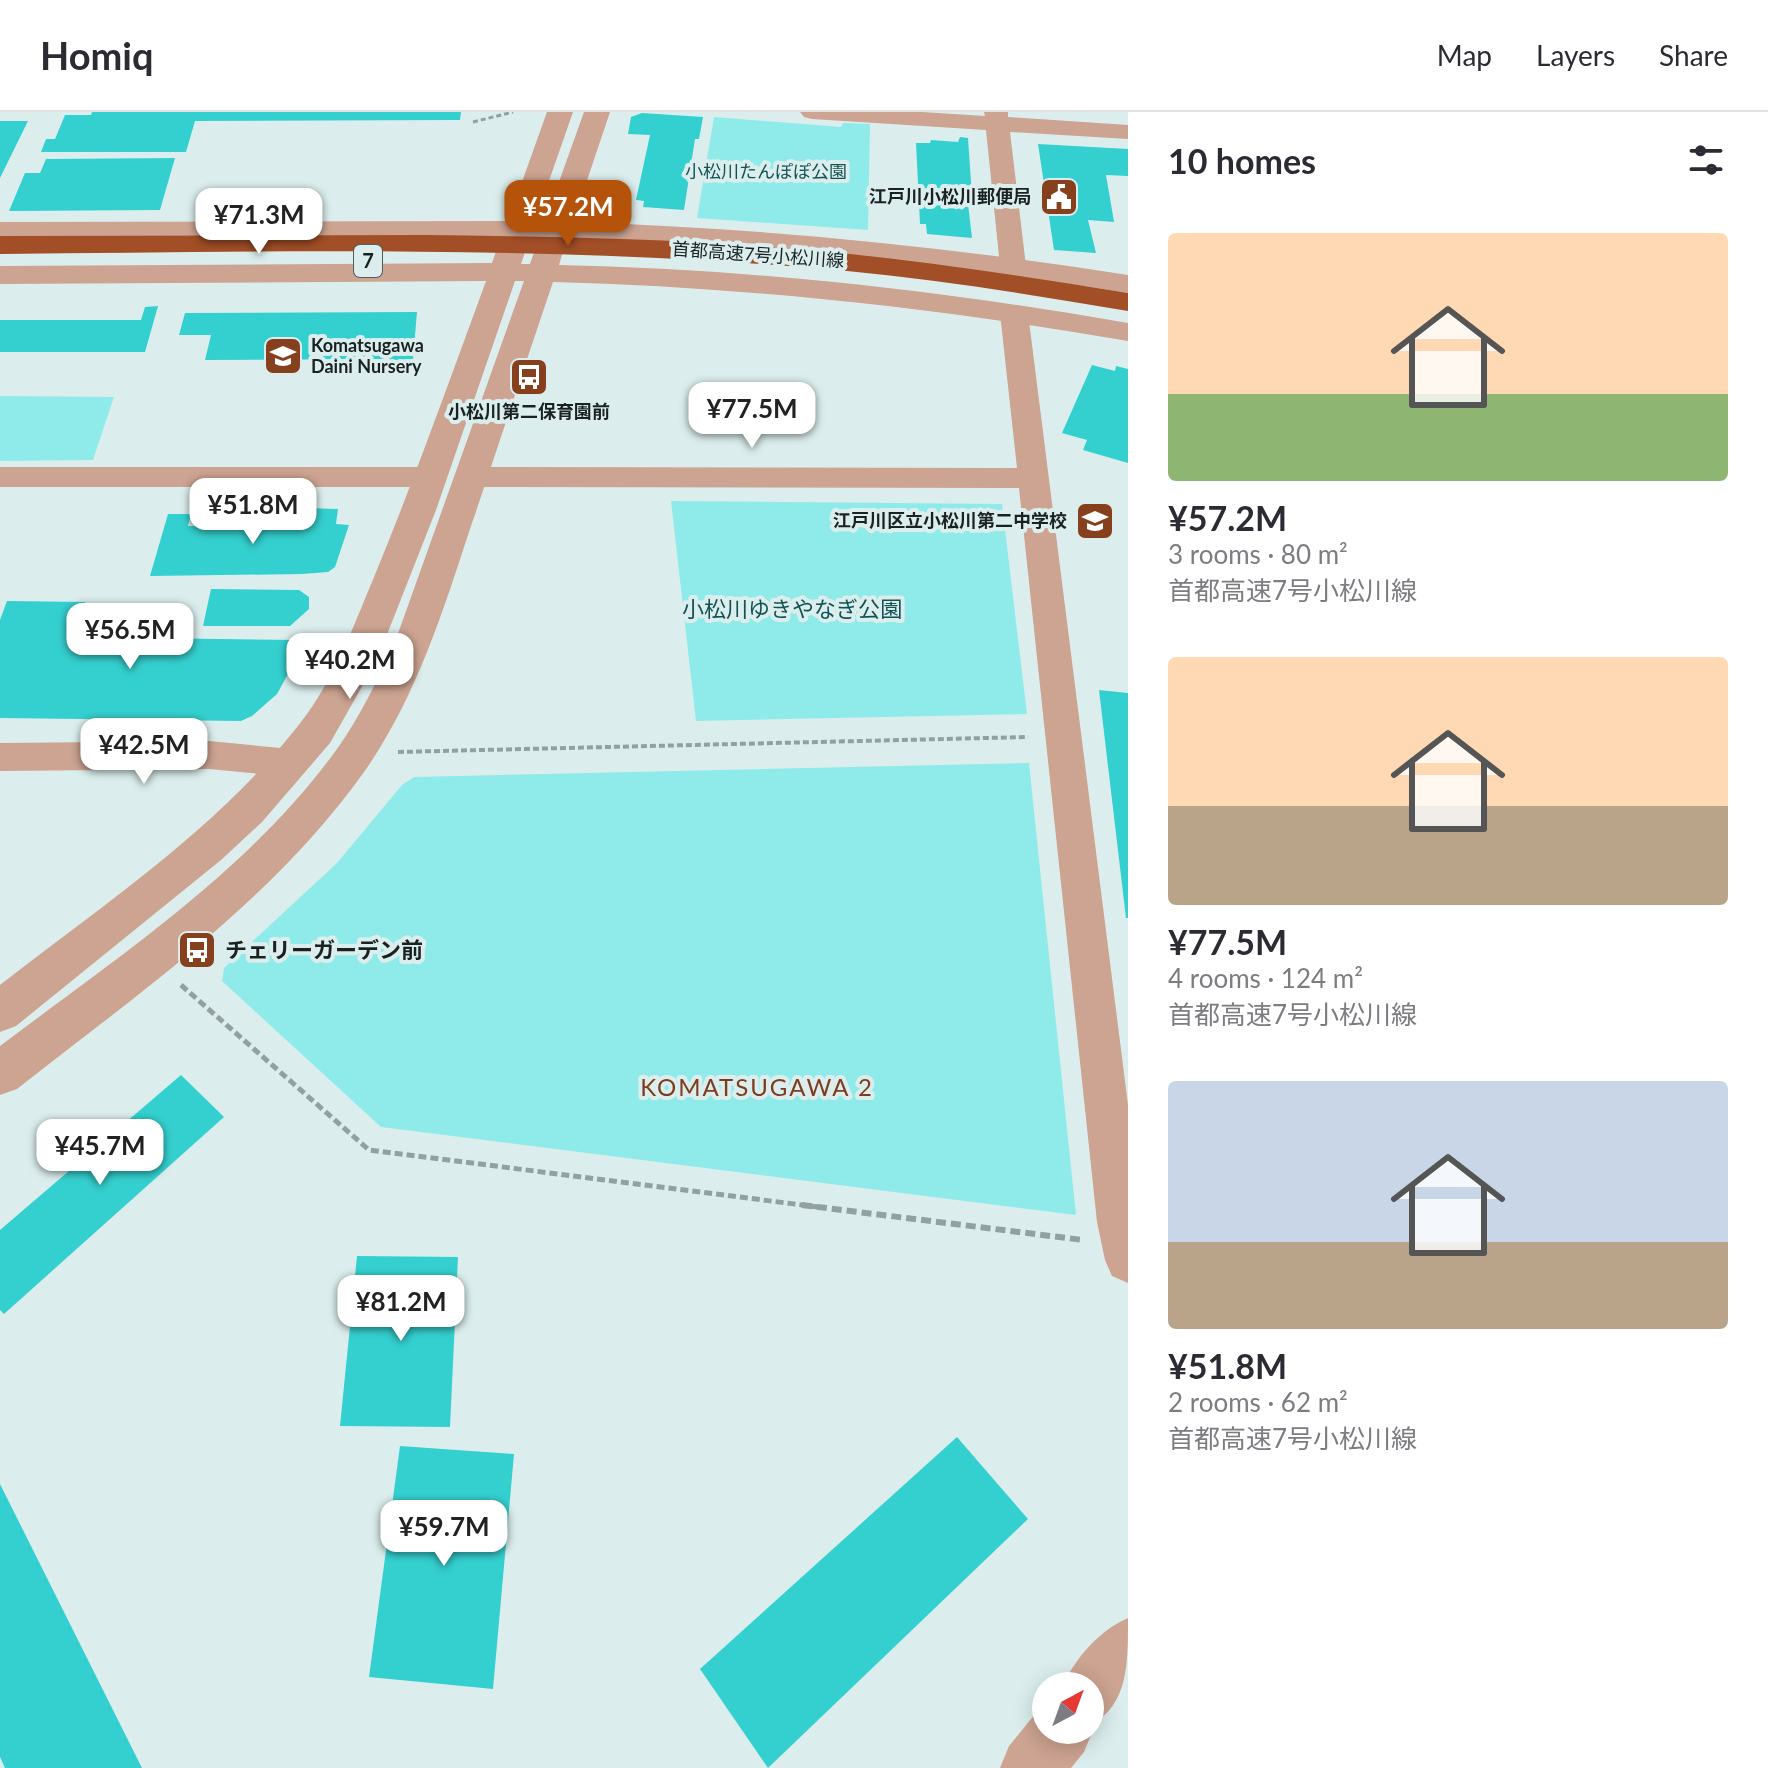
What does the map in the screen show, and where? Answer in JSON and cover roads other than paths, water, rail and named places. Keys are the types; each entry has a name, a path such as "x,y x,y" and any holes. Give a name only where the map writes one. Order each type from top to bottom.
{"highway":[{"name":"首都高速7号小松川線","path":"0,245 524,244 735,252 953,273 1128,302"},
{"name":"首都高速7号小松川線","path":"0,262 407,261 706,269 948,290 1128,321"}],"street":[{"path":"0,1074 253,871 331,784 378,716 414,642 472,477 522,274 537,230 560,112"},
{"path":"537,230 597,112"},
{"path":"812,112 996,118 1128,132"},
{"path":"996,118 1013,266"},
{"path":"0,230 537,230 759,238 1013,266 1128,284"},
{"path":"0,1012 206,848 291,763 316,732 358,660 431,477 522,274"},
{"path":"0,275 522,274 680,279 848,292 1014,313 1128,332"},
{"path":"1014,313 1120,1222 1128,1260"},
{"path":"0,477 431,477"},
{"path":"472,477 1034,478"},
{"path":"0,757 209,755 291,763"},
{"path":"1104,1678 1128,1648"},
{"path":"1031,1768 1051,1744"}],"place":[{"name":"江戸川小松川郵便局","path":"1059,197"},
{"name":"Komatsugawa Daini Nursery","path":"283,356"},
{"name":"小松川第二保育園前","path":"529,377"},
{"name":"江戸川区立小松川第二中学校","path":"1095,521"},
{"name":"チェリーガーデン前","path":"197,950"}],"district":[{"name":"KOMATSUGAWA 2","path":"757,1088"}],"park label":[{"name":"小松川たんぽぽ公園","path":"766,172"},
{"name":"小松川ゆきやなぎ公園","path":"792,609"}]}
